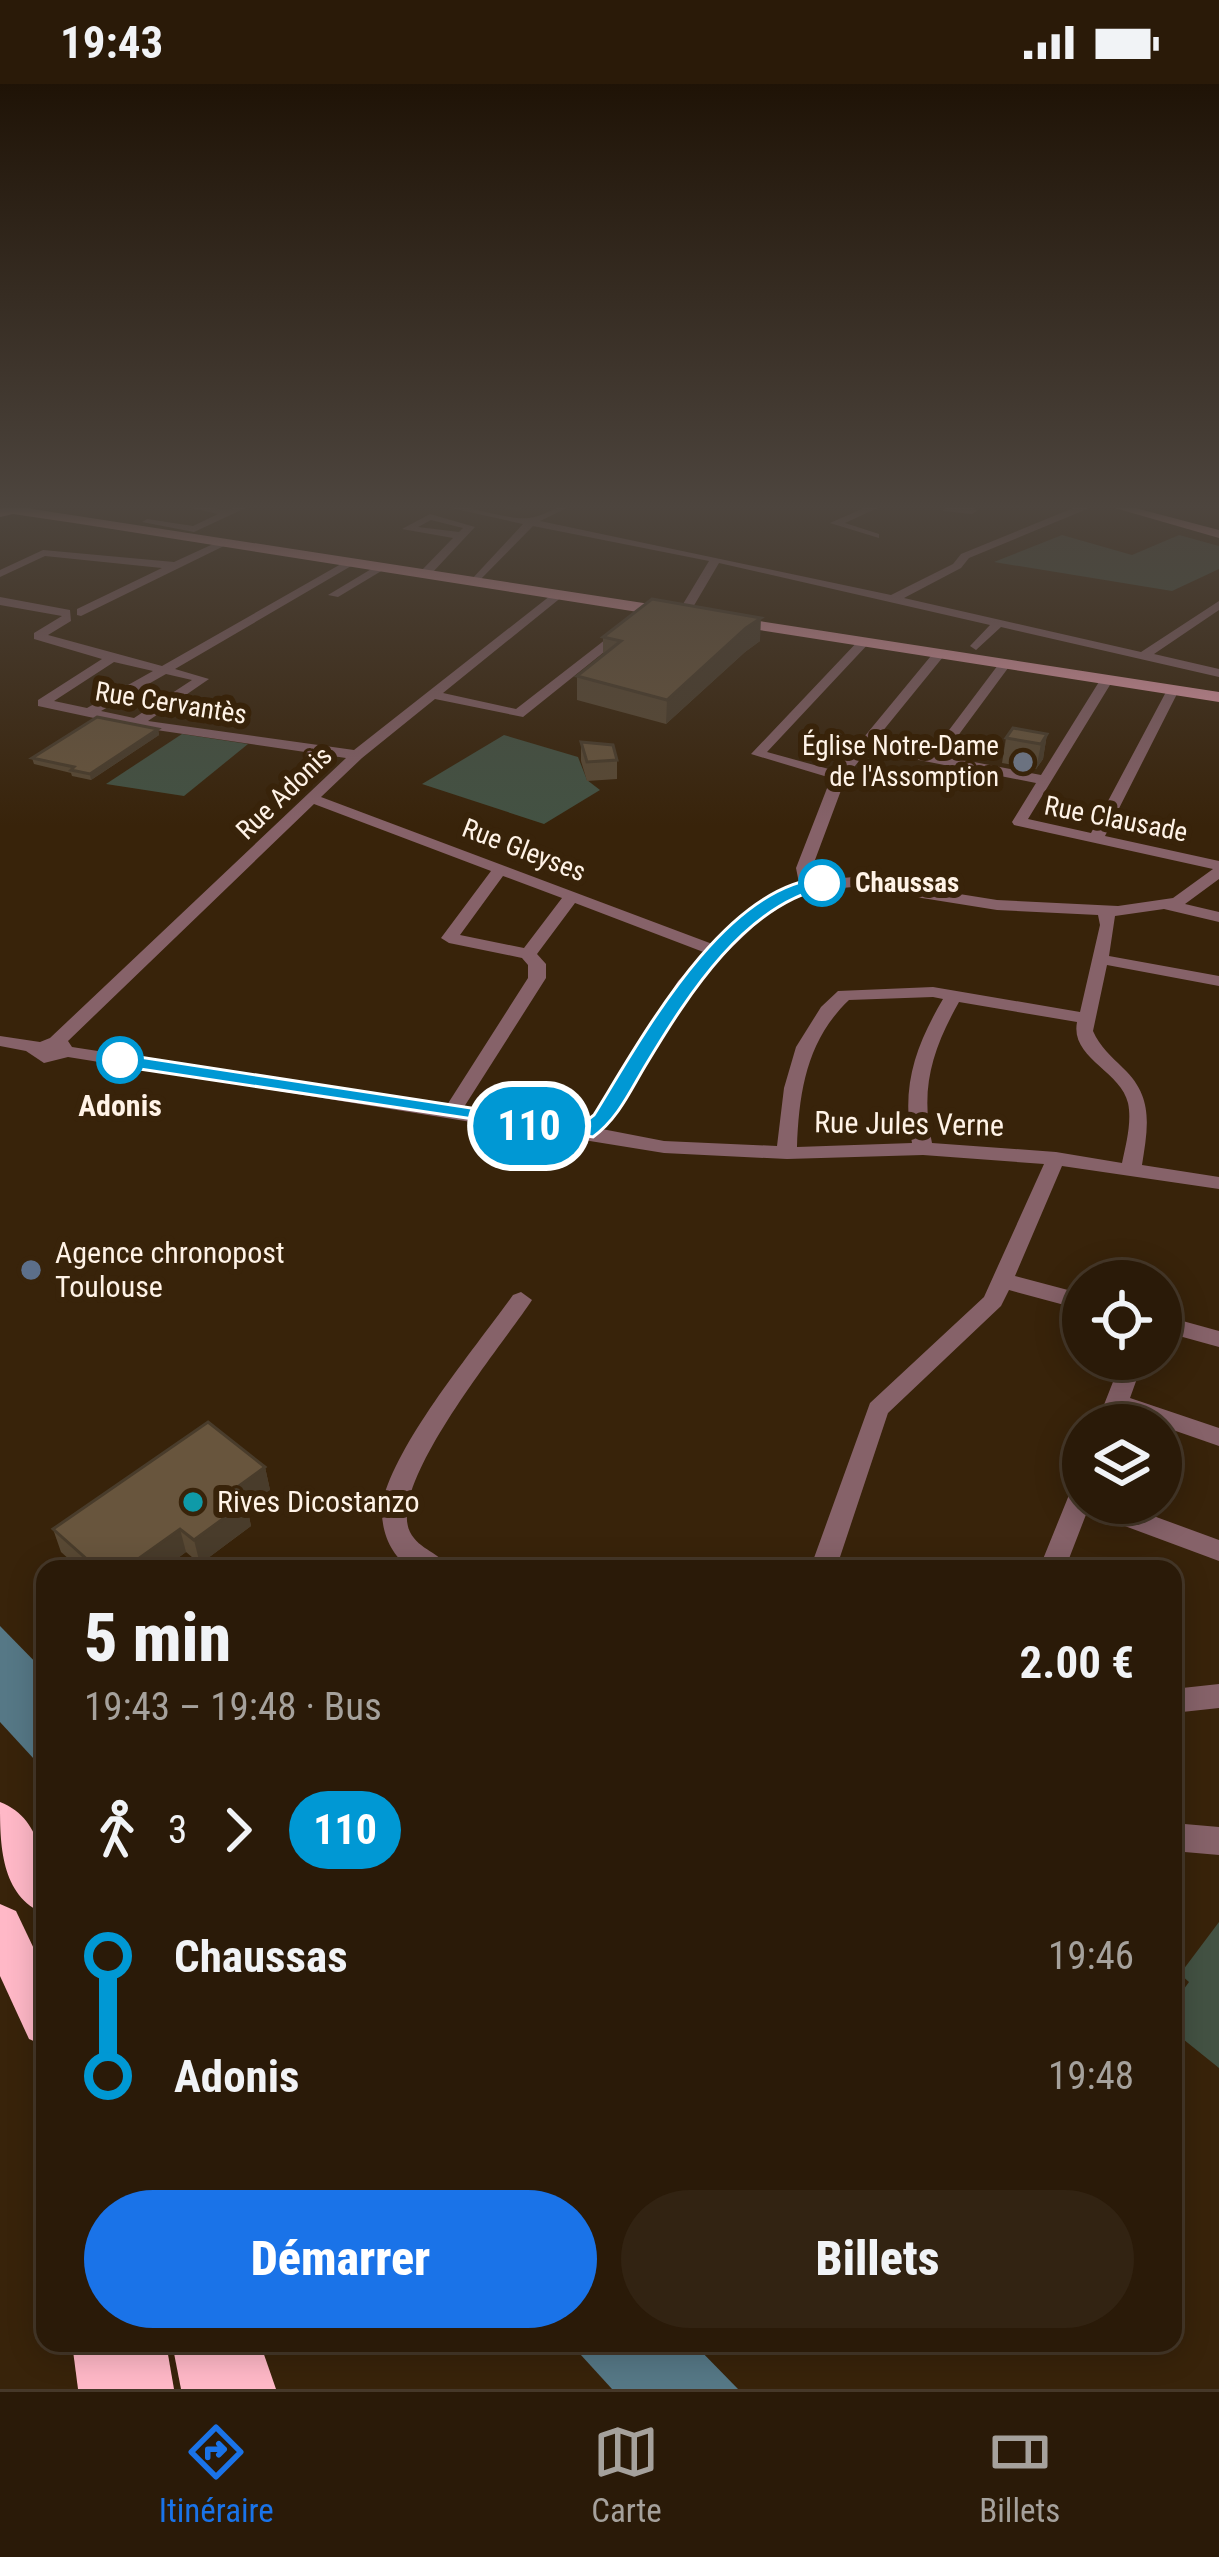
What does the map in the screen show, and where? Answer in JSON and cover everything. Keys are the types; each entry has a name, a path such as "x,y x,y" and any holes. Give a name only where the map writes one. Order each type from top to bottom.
{"highway":[{"path":"0,1822 36,1879"},
{"path":"0,1926 36,2004"},
{"path":"100,2352 105,2389"},
{"path":"141,2352 147,2389"},
{"path":"201,2352 208,2389"},
{"path":"236,2352 249,2389"}],"main road":[{"path":"667,612 939,654 980,653 1005,664 1219,697"}],"street":[{"path":"58,612 71,614"},
{"path":"76,612 38,636 112,658"},
{"path":"87,714 265,612"},
{"name":"Rue Adonis","path":"52,1047 357,755 537,612"},
{"path":"433,695 518,714 639,612"},
{"path":"948,612 1216,669"},
{"path":"1143,656 1209,612"},
{"path":"980,653 998,623"},
{"path":"838,776 758,754 864,642"},
{"path":"806,884 804,868 838,776 939,654"},
{"name":"Rue Cervantès","path":"165,669 112,658 43,703 136,723 357,755"},
{"path":"934,758 1005,664"},
{"path":"136,723 202,683 199,677 165,669"},
{"path":"1042,780 1108,680"},
{"path":"1096,840 1173,690"},
{"name":"Rue Clausade","path":"863,745 1042,780 1044,785 1019,822 1219,869"},
{"name":"Rue Gleyses","path":"313,800 716,951"},
{"path":"592,1131 672,999 770,902 806,884 853,882 1016,907 1106,911 1168,905 1191,895 1219,869"},
{"path":"451,1113 537,978 537,964 528,954 448,938 500,870"},
{"path":"528,954 571,897"},
{"path":"1168,905 1219,917"},
{"path":"1106,911 1108,925 1086,1018 1088,1045 1125,1079 1138,1106 1131,1170"},
{"path":"1100,959 1219,981"},
{"path":"787,1153 796,1062 835,1003 853,992 953,996 1086,1018"},
{"path":"923,1149 914,1112 914,1084 927,1040 953,996"},
{"name":"Rue Jules Verne","path":"0,1041 592,1131 664,1147 787,1153 923,1149 1056,1158 1219,1183"},
{"path":"826,1560 878,1409 981,1315 1004,1281 1056,1158"},
{"path":"1004,1281 1062,1296"},
{"path":"419,1560 401,1541 392,1512 395,1496 417,1453 520,1300"},
{"path":"1182,1329 1219,1340"},
{"path":"1182,1429 1219,1437"},
{"path":"1056,1560 1072,1524"},
{"path":"1150,1524 1219,1551"},
{"path":"1182,1700 1219,1696"},
{"path":"1182,1839 1219,1841"}],"green space":[{"path":"182,734 248,744 184,796 106,784"},
{"path":"504,735 578,757 587,780 600,790 544,824 422,784"},
{"path":"1219,1922 1219,2068 1182,2038 1182,1992 1189,1982 1182,1971"}],"water":[{"path":"0,1626 36,1663 36,1761 0,1722"},
{"path":"578,2352 702,2352 738,2389 612,2389"}],"building":[{"path":"636,612 724,612 761,618 667,700 577,676 621,641 603,637"},
{"path":"97,717 158,729 90,774 32,758"},
{"path":"1013,728 1047,734 1041,744 1006,738"},
{"path":"581,742 613,745 617,760 587,762"},
{"name":"Rives Dicostanzo","path":"208,1422 265,1467 232,1491 246,1502 194,1540 180,1529 137,1560 88,1560 53,1529"}],"bus line":[{"name":"110","path":"120,1060 585,1132 602,1120 687,981 770,902 806,884 822,883"}],"place":[{"name":"Église Notre-Dame de l'Assomption","path":"1023,762"},
{"name":"Chaussas","path":"822,883"},
{"name":"Adonis","path":"120,1060"},
{"name":"Agence chronopost Toulouse","path":"31,1270"},
{"name":"Rives Dicostanzo","path":"193,1502"}]}
